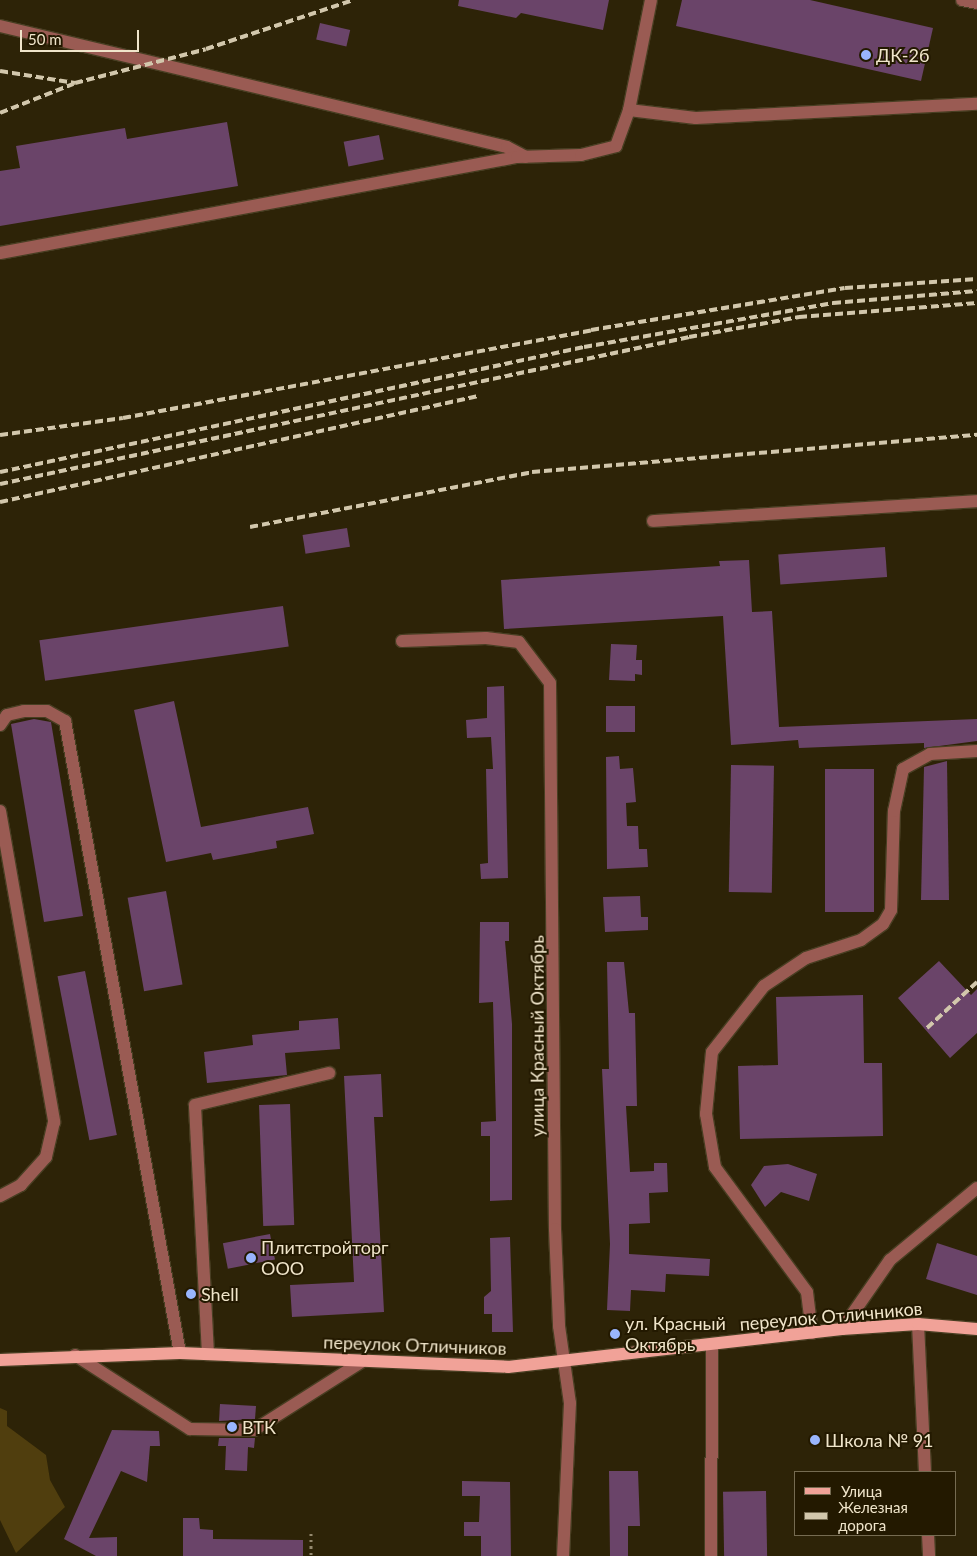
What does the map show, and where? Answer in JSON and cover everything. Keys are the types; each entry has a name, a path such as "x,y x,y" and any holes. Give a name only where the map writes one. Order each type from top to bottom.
{"main road":[{"name":"переулок Отличников","path":"0,1360 75,1355 180,1353 508,1367 842,1329 918,1324 977,1329"}],"street":[{"path":"0,253 526,157 581,155 616,146 629,110 651,0"},
{"path":"962,0 977,4"},
{"path":"0,26 507,147 526,157"},
{"path":"629,110 696,118 977,104"},
{"path":"653,521 977,501"},
{"name":"улица Красный Октябрь","path":"402,641 486,638 519,642 550,683 555,1229 564,1362 570,1403 563,1556"},
{"path":"0,724 7,715 24,711 47,711 65,721 180,1353"},
{"path":"812,1333 807,1292 715,1167 706,1114 712,1052 764,986 806,958 861,940 883,924 891,910 894,811 902,768 930,754 977,751"},
{"path":"0,811 54,1122 46,1158 21,1185 0,1196"},
{"path":"208,1354 195,1105 329,1073"},
{"path":"842,1329 890,1260 977,1188"},
{"path":"918,1324 925,1471"},
{"path":"711,1556 712,1344"},
{"path":"75,1355 190,1429 254,1430 361,1362"},
{"path":"928,1536 929,1556"}],"path":[{"path":"311,1533 311,1556"}],"shaded area":[{"path":"0,1408 7,1411 7,1426 46,1455 50,1480 65,1507 16,1553 0,1520"}],"building":[{"path":"459,0 609,0 603,30 521,13 516,18 458,6"},
{"name":"ДК-2б","path":"682,0 810,0 933,28 921,81 676,26"},
{"path":"320,23 350,30 346,47 316,40"},
{"path":"227,122 238,186 0,226 0,171 20,168 16,146 125,128 127,139"},
{"path":"379,135 384,160 348,166 344,142"},
{"path":"347,528 350,547 306,554 303,535"},
{"path":"885,547 887,577 780,584 778,554"},
{"path":"749,560 752,612 772,611 779,727 977,719 977,741 924,748 924,743 799,748 798,740 731,745 723,616 504,629 501,580 720,566 719,561"},
{"path":"283,606 289,647 45,681 39,640"},
{"path":"611,644 637,645 636,660 642,660 642,675 635,674 635,681 609,680"},
{"path":"504,686 508,878 481,879 480,864 488,863 486,769 493,769 491,737 467,738 466,720 487,718 487,687"},
{"path":"174,701 201,827 308,807 314,834 276,841 277,848 213,860 211,853 166,862 134,710"},
{"path":"606,706 635,706 635,732 606,732"},
{"path":"34,719 51,722 83,916 44,922 11,724"},
{"path":"619,756 620,769 633,768 636,802 626,803 627,826 638,826 639,849 647,849 648,867 607,869 606,757"},
{"path":"947,761 949,900 921,900 924,767"},
{"path":"731,765 774,766 772,893 729,892"},
{"path":"825,769 874,769 874,912 825,912"},
{"path":"166,891 182,985 144,991 128,898"},
{"path":"640,896 641,917 648,917 648,930 605,932 603,897"},
{"path":"480,922 509,922 509,941 505,941 512,1024 512,1200 490,1201 490,1136 481,1136 481,1122 496,1121 493,1002 479,1003"},
{"path":"939,961 971,995 977,989 977,1033 950,1058 898,998"},
{"path":"607,962 624,962 629,1013 635,1013 637,1106 626,1106 630,1172 654,1171 654,1163 667,1163 668,1192 649,1193 650,1223 629,1224 629,1254 710,1259 709,1276 666,1274 665,1292 631,1290 630,1311 607,1310 610,1244 602,1069 609,1069"},
{"path":"85,971 117,1135 89,1140 58,976"},
{"path":"863,995 864,1063 882,1063 883,1136 740,1139 738,1066 778,1065 776,997"},
{"path":"338,1018 340,1049 285,1053 287,1075 207,1083 204,1052 253,1045 252,1035 299,1030 299,1021"},
{"path":"381,1074 383,1117 374,1117 384,1312 292,1317 290,1285 354,1282 344,1076"},
{"path":"290,1104 294,1225 263,1226 259,1105"},
{"path":"788,1164 817,1174 809,1201 781,1192 765,1207 751,1185 764,1166"},
{"path":"270,1234 275,1260 228,1269 223,1243"},
{"path":"510,1237 513,1332 492,1332 492,1314 484,1314 484,1297 491,1291 490,1238"},
{"path":"937,1243 977,1256 977,1295 926,1279"},
{"path":"220,1404 256,1406 255,1419 219,1421"},
{"path":"112,1430 159,1431 160,1446 150,1446 147,1482 121,1471 89,1538 117,1537 117,1556 96,1556 64,1539"},
{"path":"219,1438 255,1438 254,1448 248,1447 247,1471 225,1470 226,1446 218,1446"},
{"path":"609,1471 638,1471 640,1526 628,1526 628,1556 610,1556"},
{"path":"462,1481 510,1482 511,1556 481,1556 481,1536 464,1536 464,1522 479,1522 480,1496 462,1496"},
{"path":"766,1491 767,1556 724,1556 723,1492"},
{"path":"183,1518 199,1518 200,1529 213,1530 213,1539 303,1540 303,1556 183,1556"}],"railway":[{"path":"0,71 75,83 206,49 353,0"},
{"path":"0,113 73,84"},
{"path":"0,435 123,418 591,330 845,288 977,279"},
{"path":"0,472 584,347 833,303 977,291"},
{"path":"0,484 689,337 799,317 977,303"},
{"path":"0,502 479,396"},
{"path":"250,527 532,472 977,435"},
{"path":"927,1028 977,982"}],"place":[{"name":"ДК-2б","path":"866,55"},
{"name":"Плитстройторг ООО","path":"251,1258"},
{"name":"Shell","path":"191,1294"},
{"name":"ул. Красный Октябрь","path":"615,1334"},
{"name":"ВТК","path":"232,1427"},
{"name":"Школа № 91","path":"815,1440"}]}
